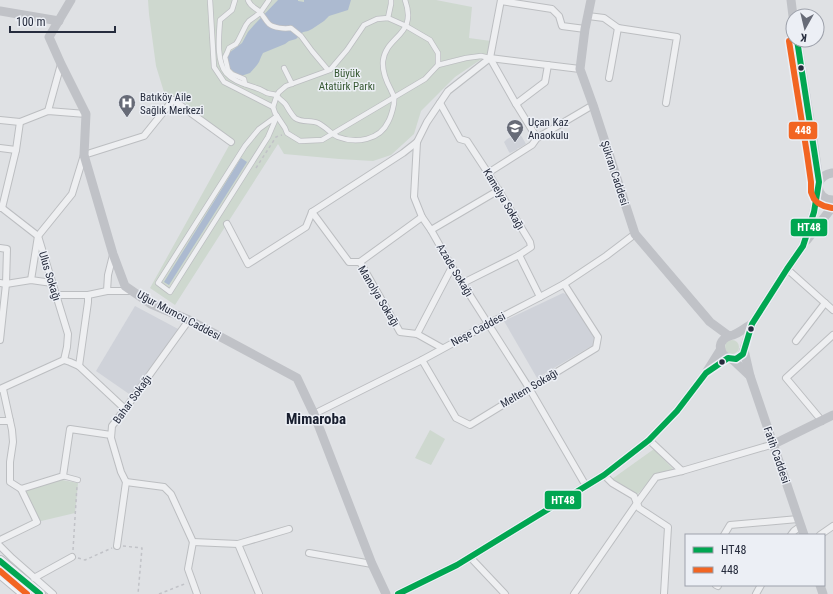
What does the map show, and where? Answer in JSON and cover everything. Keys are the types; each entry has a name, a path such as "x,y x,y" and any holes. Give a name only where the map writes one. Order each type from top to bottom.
{"main road":[{"name":"Uğur Mumcu Caddesi","path":"71,0 49,36 86,114 84,155 113,254 125,286 151,304 189,320 297,378 314,414 372,564 386,594"},
{"name":"Şükran Caddesi","path":"591,0 585,29 580,69 635,234 710,322"},
{"path":"0,11 59,21"},
{"path":"798,48 815,153 818,191 824,198 833,200"},
{"path":"815,153 825,168 833,173"},
{"path":"803,246 814,212 818,184 824,175 833,173"},
{"path":"706,373 730,359 740,357 745,348 752,324 803,246 831,213"},
{"path":"710,322 731,335 741,338 745,348"},
{"path":"710,322 721,346 722,353 750,376"},
{"path":"398,594 470,557 586,486 649,440 677,411 706,373 721,346 722,340 752,324"},
{"name":"Fatih Caddesi","path":"745,348 750,376 801,527"},
{"path":"774,444 833,415"},
{"path":"0,561 40,594"},
{"path":"0,573 25,594"}],"street":[{"path":"210,0 214,67 224,82 273,107"},
{"path":"235,0 232,10 220,20 219,55 226,73 232,78 245,84 277,95 292,115 297,119 318,123 337,137 362,141 376,135 389,121 395,101 383,72 384,57 389,46 401,34 406,26 408,17 405,0"},
{"path":"248,0 250,4 262,14 268,23 285,29 291,28 300,35 328,70"},
{"path":"245,84 244,79 232,74 228,70 226,57 229,48 236,44 249,21 262,14 269,0"},
{"path":"388,18 391,0"},
{"path":"537,138 490,58 501,1 552,9 559,16 562,26 585,29"},
{"path":"588,16 604,18 618,28 677,37 666,103"},
{"path":"438,65 438,53 430,40 406,26 388,18 377,19 364,25 347,50 330,70 286,86 277,95 273,107 287,134 300,141 322,140 425,79 438,65 481,56 580,69"},
{"path":"609,78 618,28"},
{"name":"Azade Sokağı","path":"490,58 448,91 426,122 417,142 414,197 422,217 432,230 452,267 529,388 586,486"},
{"path":"48,112 61,64"},
{"path":"516,104 545,82 548,65"},
{"path":"284,68 292,84"},
{"path":"31,280 38,236 72,194 84,155 144,136 173,100 231,142"},
{"name":"Kamelya Sokağı","path":"440,103 460,139 467,141 530,242 531,247 519,255"},
{"path":"488,173 532,145 537,138 593,105"},
{"path":"0,120 20,122 48,112 86,114"},
{"path":"277,116 268,137 170,292 158,283 245,146 259,129 277,116"},
{"path":"1,208 16,150 20,122"},
{"path":"227,224 248,264 306,227 312,212 417,142"},
{"path":"0,148 16,150"},
{"path":"432,230 498,190"},
{"name":"Ulus Sokağı","path":"1,208 38,236 68,334 64,360"},
{"name":"Manolya Sokağı","path":"312,212 349,262 360,262 400,332 417,334 442,348"},
{"path":"360,262 422,217"},
{"name":"Neşe Caddesi","path":"314,414 422,360 564,284 606,256 635,234"},
{"path":"0,248 7,249 3,284 0,340"},
{"path":"107,292 108,275 113,254"},
{"path":"463,283 519,255 540,297"},
{"path":"417,334 452,267"},
{"path":"787,269 833,310"},
{"path":"3,284 31,280 52,283"},
{"name":"Meltem Sokağı","path":"422,360 456,418 470,425 596,348 598,337 564,284"},
{"path":"56,294 88,295 107,292 133,291"},
{"path":"79,366 88,295"},
{"path":"796,341 825,303"},
{"name":"Bahar Sokağı","path":"126,482 121,472 111,438 112,426 189,320"},
{"path":"822,421 786,378 833,335"},
{"path":"0,540 37,522 21,489 10,482 10,462 13,442 12,430 1,389 64,360 79,366 125,409"},
{"path":"0,421 10,421"},
{"path":"63,476 70,429 111,435"},
{"path":"649,440 682,471"},
{"path":"574,594 656,477 682,471 774,444"},
{"path":"604,474 612,483 634,496 639,508 668,527 664,594"},
{"path":"21,489 63,476 78,480"},
{"path":"117,546 126,482 164,486 171,494 193,542 188,569 197,594"},
{"path":"725,534 730,525 801,527"},
{"path":"821,534 833,526"},
{"path":"792,534 801,527"},
{"path":"193,542 238,544 289,529"},
{"path":"238,544 259,594"},
{"path":"0,546 53,594"},
{"path":"309,553 372,564"},
{"path":"34,578 72,557"},
{"path":"470,557 505,594"}],"path":[{"path":"72,557 78,480"},
{"path":"85,560 117,546 142,548 138,594"},
{"path":"159,594 193,581"}],"shaded area":[{"name":"Uçan Kaz Anaokulu","path":"519,133 526,144 510,153 504,142"},
{"path":"563,293 568,295 595,339 593,345 537,378 504,321"},
{"path":"135,306 180,330 132,396 96,371"}],"green space":[{"name":"Büyük Atatürk Parkı","path":"148,0 436,0 472,7 469,38 491,41 489,54 455,77 421,111 414,134 391,155 373,161 284,154 278,144 175,305 150,288 231,142 180,98 167,102 156,66"},
{"path":"732,340 737,342 739,347 737,352 732,354 727,352 725,347 727,342"},
{"path":"430,430 445,439 431,465 415,458"},
{"path":"654,449 673,469 655,474 638,494 612,479"},
{"path":"57,479 78,483 75,513 37,522 21,489"}],"water":[{"path":"278,0 298,0 304,2 304,0 351,0 348,10 329,16 312,29 303,32 296,39 263,53 259,62 250,73 241,76 237,74 229,68 227,58 229,53 242,43 248,32"},
{"path":"241,158 247,162 169,285 164,282"}],"transit line":[{"name":"448","path":"790,48 807,154 811,192 814,199 818,203 832,208"},
{"name":"HT48","path":"398,594 457,565 604,475 649,440 677,411 706,373 728,358 736,359 743,354 752,324 803,246 814,212 819,182 798,48"},
{"name":"HT48","path":"0,561 40,594"},
{"name":"448","path":"0,571 27,594"}],"place":[{"name":"Batıköy Aile Sağlık Merkezi","path":"127,118"},
{"name":"Uçan Kaz Anaokulu","path":"515,143"}],"district":[{"name":"Mimaroba","path":"316,419"}]}
